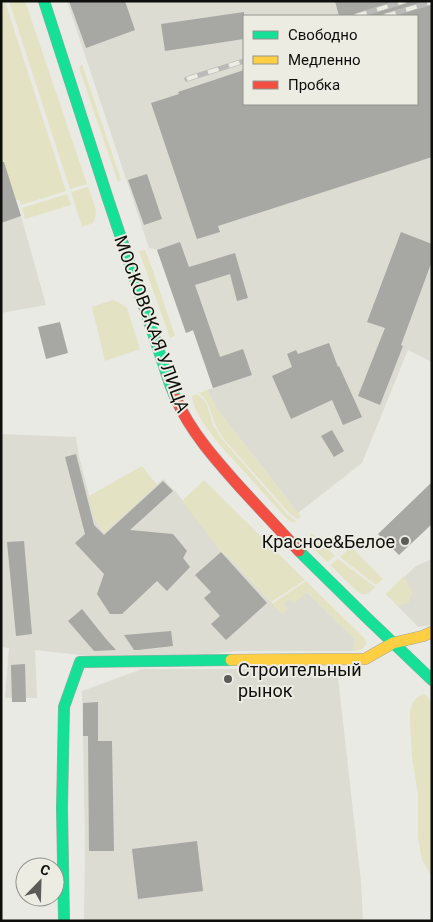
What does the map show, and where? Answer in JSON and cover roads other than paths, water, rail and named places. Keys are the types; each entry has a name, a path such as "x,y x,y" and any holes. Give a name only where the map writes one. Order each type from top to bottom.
{"main road":[{"name":"МОСКОВСКАЯ УЛИЦА","path":"44,1 171,387 184,416 207,450 285,536 432,680"},
{"path":"64,921 62,808 64,707 80,662 364,659 393,643 432,632"}],"railway":[{"path":"359,15 405,1"},
{"path":"388,15 432,2"},
{"path":"187,79 243,61"}],"place":[{"name":"Красное&Белое","path":"405,541"},
{"name":"Строительный рынок","path":"228,679"}]}
